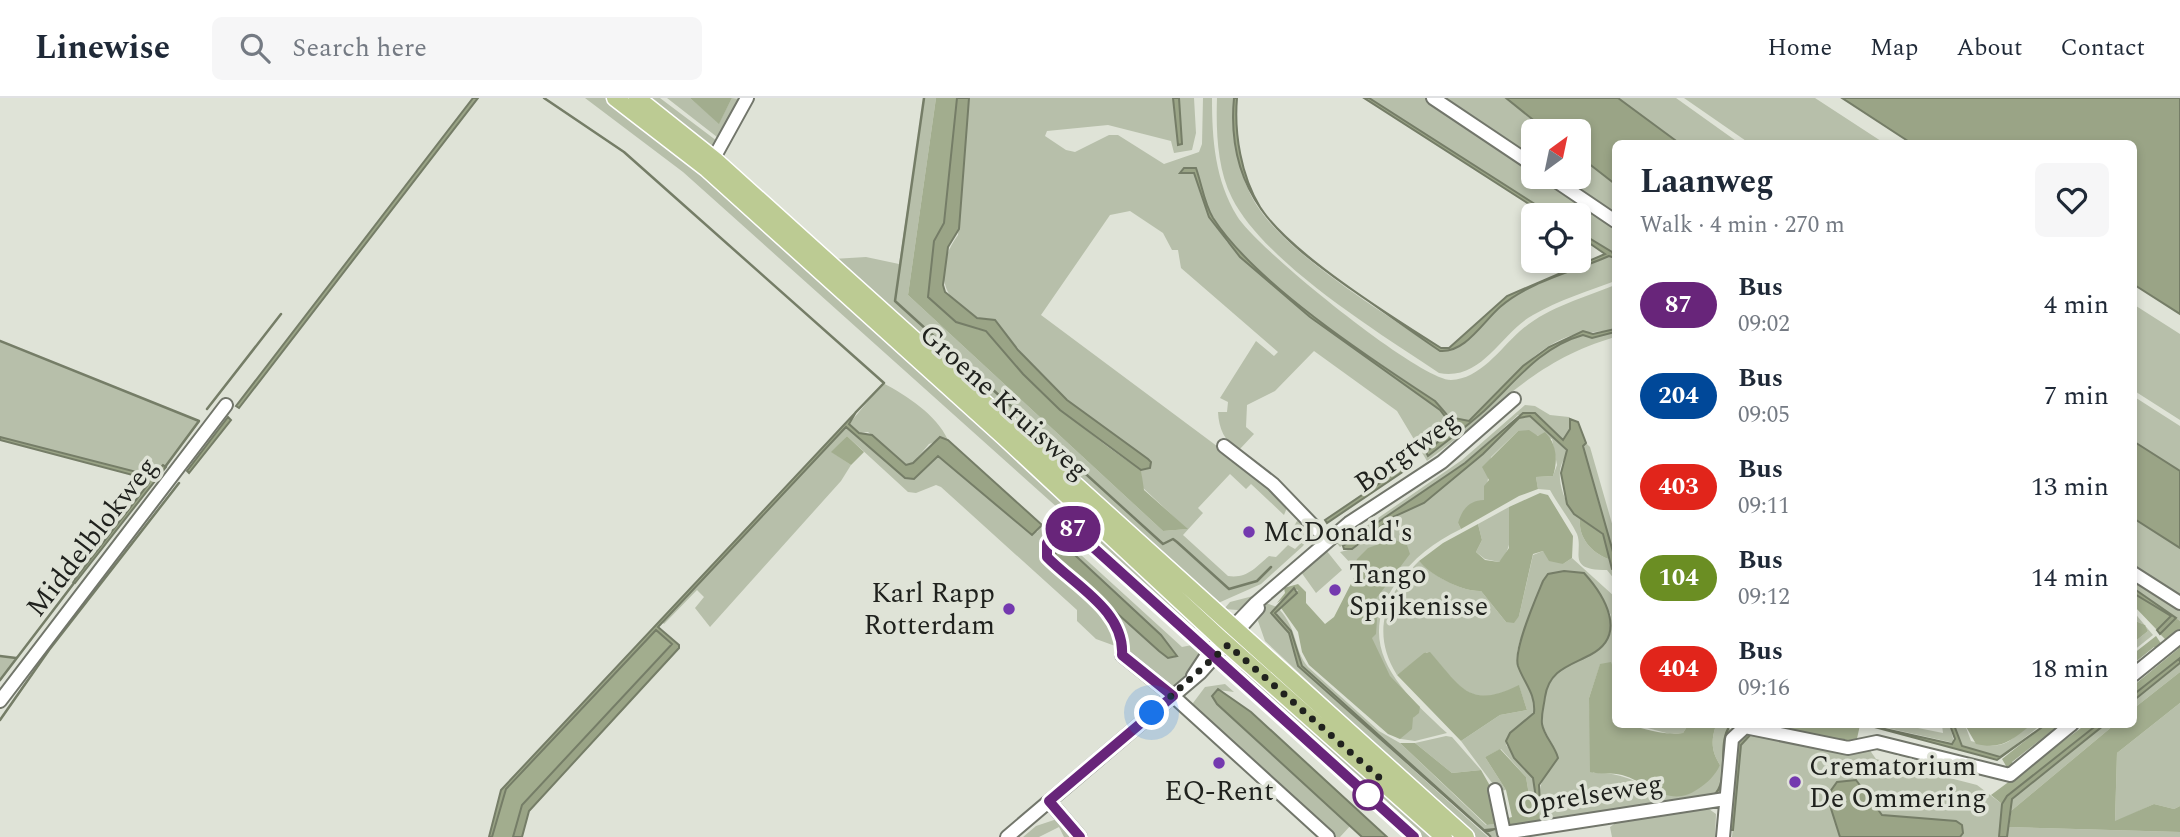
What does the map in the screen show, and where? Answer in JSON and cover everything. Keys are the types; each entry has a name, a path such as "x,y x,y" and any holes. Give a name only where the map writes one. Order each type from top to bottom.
{"main road":[{"name":"Groene Kruisweg","path":"615,98 711,164 1224,642 1444,837"},
{"name":"Groene Kruisweg","path":"636,98 1237,628 1466,837"}],"street":[{"path":"711,164 747,98"},
{"path":"1433,98 1521,157"},
{"path":"1568,189 1612,219"},
{"name":"Borgtweg","path":"1007,837 1193,676 1200,673 1264,598 1328,541 1383,499 1442,461 1514,398"},
{"name":"Middelblokweg","path":"0,701 226,405"},
{"path":"1224,446 1273,484 1328,541"},
{"path":"2137,576 2180,603"},
{"path":"2137,672 2180,637"},
{"path":"1122,655 1173,696 1328,837"},
{"path":"1723,837 1732,739 1738,730 1751,728"},
{"path":"1761,728 1848,748 1871,742 2010,775 2067,728"},
{"name":"Oprelseweg","path":"1495,790 1504,832 1725,799"},
{"path":"1049,801 1080,837"}],"shaded area":[{"path":"473,98 478,98 239,408 236,406"},
{"path":"585,98 606,98 645,126 1053,488 1150,586 1196,627 1194,630 683,172"},
{"path":"644,98 660,98 717,141 719,146 708,146"},
{"path":"667,98 690,98 719,123 732,98 739,99 717,137"},
{"path":"690,98 732,98 719,124"},
{"path":"924,98 936,98 908,295 1163,531 1187,529 1142,487 1141,470 1150,468 1142,458 1057,391 995,320 973,316 953,300 947,290 944,269 946,258 958,235 969,98 1173,98 1178,144 1179,98 1194,98 1196,133 1192,150 1174,153 1171,141 1108,125 1047,131 1045,136 1066,150 1075,152 1109,135 1118,135 1164,164 1199,152 1202,144 1203,98 1212,98 1214,144 1219,174 1237,216 1250,232 1305,282 1374,337 1433,374 1451,380 1480,369 1520,331 1541,316 1612,286 1612,329 1573,335 1541,351 1518,371 1476,416 1464,421 1454,418 1435,401 1315,318 1272,283 1310,317 1440,410 1447,419 1459,424 1427,452 1471,422 1541,356 1568,340 1583,335 1593,338 1612,333 1612,338 1585,347 1536,374 1427,461 1397,411 1314,351 1275,391 1247,405 1246,427 1254,434 1239,450 1226,439 1221,429 1218,412 1227,412 1228,402 1220,398 1256,341 1274,356 1278,352 1181,268 1178,250 1172,250 1163,233 1130,211 1110,215 1041,315 1241,464 1288,505 1284,515 1251,484 1246,489 1230,474 1198,508 1203,513 1183,535 1228,576 1246,574 1269,556 1276,557 1288,545 1295,549 1303,541 1290,533 1297,521 1303,522 1311,534 1303,546 1261,584 1216,604 833,259 866,257 899,264","holes":["1196,168 1213,218 1255,267 1227,242 1209,217 1194,173 1186,173"]},
{"path":"936,98 957,98 944,223 934,241 928,297 977,329 986,331 1059,407 1098,440 1141,470 1144,490 1188,529 1163,531 908,295"},
{"path":"957,98 969,98 959,229 948,247 943,285 945,292 977,318 995,320 1018,350 1067,400 1148,459 1151,462 1150,468 1141,470 1060,410 1023,374 986,331 956,322 928,297 934,241 944,223"},
{"path":"1173,98 1179,98 1182,144 1178,145"},
{"path":"1217,98 1234,98 1235,142 1241,171 1260,210 1276,229 1319,267 1440,351 1449,350 1465,342 1512,298 1565,273 1591,273 1591,263 1609,256 1612,257 1612,282 1563,300 1533,315 1468,370 1454,374 1439,373 1355,317 1270,247 1232,198 1220,162"},
{"path":"1234,98 1237,98 1238,140 1253,195 1238,161 1233,131"},
{"path":"1364,98 1369,98 1533,203 1527,203"},
{"path":"1369,98 1427,98 1521,160 1521,189 1564,189 1585,203 1533,203"},
{"path":"1441,98 1506,98 1532,119 1521,119 1521,152"},
{"path":"1506,98 1618,98 1675,140 1612,140 1612,182 1591,165 1591,119 1532,119"},
{"path":"1618,98 1676,98 1735,140 1675,140"},
{"path":"1684,98 1815,98 1879,140 1745,140"},
{"path":"1842,98 2180,98 2180,314 2137,287 2137,140 1906,140"},
{"path":"1591,165 1612,182 1612,212 1577,189 1591,189"},
{"path":"1184,168 1196,168 1213,218 1256,268 1315,318 1435,401 1449,417 1469,421 1523,366 1549,347 1583,331 1593,334 1612,330 1612,333 1592,338 1583,335 1554,348 1529,367 1477,417 1428,456 1426,452 1459,424 1447,419 1440,410 1310,317 1240,257 1209,217 1194,173 1180,173"},
{"path":"1591,207 1612,221 1612,253 1591,240"},
{"path":"1591,239 1612,252 1612,257 1591,263 1591,260 1605,254 1591,244"},
{"path":"1293,244 1343,283 1441,348 1449,348 1507,296 1565,273 1512,298 1465,342 1449,350 1440,351 1348,287"},
{"path":"2137,307 2180,334 2180,420 2137,393"},
{"path":"0,341 200,422 165,467 152,476 0,437"},
{"path":"883,383 928,414 948,440 945,438 929,444 913,463 906,465 868,432 859,433 849,424"},
{"path":"2137,399 2180,426 2180,471 2137,444"},
{"path":"1525,405 1535,406 1550,415 1569,417 1570,429 1563,440 1539,416 1518,415 1465,463 1340,547 1336,542 1347,532 1352,536 1462,460"},
{"path":"856,412 849,424 859,433 872,435 906,465 913,463 940,437 948,440 1042,525 1032,535 938,456 914,479 905,478 846,427 658,627 679,645 679,648 529,811 522,837 513,837 522,805 672,644 656,630 506,789 492,837 489,837 501,790"},
{"path":"1523,413 1535,413 1563,440 1570,429 1570,419 1578,422 1586,443 1583,446 1612,548 1612,569 1603,534 1574,514 1567,504 1561,473 1567,450 1530,416 1519,418 1483,454 1424,503 1393,517 1352,549 1344,549 1343,546 1465,463"},
{"path":"1530,416 1567,450 1560,473 1564,495 1580,519 1581,533 1588,545 1611,560 1612,576 1607,570 1586,567 1581,563 1579,541 1574,528 1550,490 1538,489 1536,477 1553,476 1557,465 1552,439 1518,431 1491,457 1485,500 1458,523 1461,529 1442,539 1417,558 1396,583 1384,606 1379,628 1381,648 1399,684 1420,707 1383,667 1377,658 1372,638 1375,600 1381,590 1393,539 1368,549 1354,567 1340,552 1352,549 1483,454 1519,418"},
{"path":"228,417 231,420 189,473 187,471"},
{"path":"846,427 914,479 935,456 940,457 1037,532 1042,525 1050,531 1042,544 1045,561 1112,624 1118,647 1096,639 1077,621 1077,610 941,487 936,485 916,493 908,492 847,436 832,452 851,465 841,481 710,627 695,608 704,597 697,590 664,624 662,622"},
{"path":"1529,430 1538,436 1545,432 1552,442 1556,459 1553,476 1536,477 1538,489 1519,496 1461,529 1458,523 1464,510 1475,502 1484,500 1484,486 1489,480 1482,467 1518,431"},
{"path":"847,436 864,452 851,465 831,452"},
{"path":"0,437 152,476 163,465 166,467 75,583 73,582 149,483 148,479 0,440"},
{"path":"1586,443 1590,447 1612,524 1612,548 1583,446"},
{"path":"2137,444 2180,471 2180,548 2137,521"},
{"path":"1405,466 1407,469 1327,523 1325,520"},
{"path":"1540,493 1548,495 1573,536 1572,558 1563,564 1549,561 1543,551 1533,554 1519,616 1514,623 1506,622 1481,591 1465,589 1447,582 1419,561 1443,543 1478,524 1482,540 1476,552 1485,560 1499,562 1509,548 1509,507"},
{"path":"1509,507 1510,536 1507,550 1499,562 1485,559 1476,552 1482,540 1478,524"},
{"path":"1580,519 1603,534 1611,560 1588,545 1581,533"},
{"path":"2137,521 2180,548 2180,599 2137,572"},
{"path":"1058,534 1182,647 1192,645 1202,654 1179,683 1172,686 1165,684 1128,651 1123,630 1114,615 1050,556 1050,546","holes":["1063,545 1161,635 1177,656 1172,658 1159,651 1056,552"]},
{"path":"1393,539 1407,545 1410,554 1375,600 1378,605 1376,634 1372,638 1390,676 1420,707 1419,713 1413,718 1412,729 1400,739 1388,734 1309,665 1302,652 1298,632 1281,608 1298,590 1292,589 1289,595 1277,603 1285,593 1284,588 1298,584 1306,592 1306,603 1325,624 1334,617 1357,572 1354,567 1357,559 1368,548"},
{"path":"1063,544 1161,635 1177,656 1168,658 1159,651 1060,562 1055,554"},
{"path":"1326,550 1342,570 1316,593 1301,572"},
{"path":"1543,551 1563,564 1572,558 1612,594 1612,667 1600,665 1589,698 1593,773 1626,777 1656,793 1720,765 1713,750 1714,730 1730,728 1722,793 1540,825 1530,801 1526,777 1501,749 1485,757 1506,790 1498,791 1461,741 1500,715 1527,710 1519,686 1495,695 1476,695 1460,686 1434,656 1427,652 1397,675 1384,644 1383,629 1390,600 1419,561 1447,582 1465,589 1481,591 1506,622 1519,616 1533,555","holes":["1589,579 1611,615 1592,654 1557,671 1545,691 1542,725 1557,753 1542,782 1540,804 1537,805 1533,778 1506,745 1510,733 1534,713 1532,697 1520,669 1517,654 1537,596"]},
{"path":"1564,571 1584,573 1605,603 1611,626 1602,647 1561,670 1547,688 1542,724 1558,758 1539,785 1540,805 1537,805 1533,778 1514,758 1506,741 1510,733 1534,713 1531,694 1517,658 1526,624 1548,574"},
{"path":"2137,580 2180,607 2180,621 2137,591"},
{"path":"1294,588 1297,593 1275,613 1291,631 1302,666 1484,830 1495,829 1486,832 1491,837 1298,666 1289,633 1271,613"},
{"path":"2137,591 2176,618 2160,634 2157,630 2171,616 2137,595"},
{"path":"1257,595 1238,610 1224,609 1230,602"},
{"path":"2137,595 2171,616 2157,630 2137,609"},
{"path":"1266,603 1277,607 1271,613 1289,633 1298,666 1488,837 1474,837 1265,641 1258,621"},
{"path":"1279,609 1290,625 1308,667 1379,731 1400,743 1486,825 1500,823 1502,837 1491,837 1486,832 1495,829 1484,830 1302,666 1291,631 1275,613"},
{"path":"2176,618 2180,621 2180,633 2167,641 2160,634"},
{"path":"2137,622 2145,625 2148,631 2137,640"},
{"path":"2146,626 2153,635 2137,648 2137,640 2148,631"},
{"path":"655,629 672,643 522,805 513,837 492,837 506,789"},
{"path":"2156,636 2162,645 2159,652 2154,647 2137,661 2137,651"},
{"path":"2180,644 2180,658 2137,692 2137,683 2178,649"},
{"path":"1430,652 1459,684 1477,695 1502,692 1519,685 1527,710 1500,715 1461,741 1397,675 1424,653"},
{"path":"0,656 16,658 0,682"},
{"path":"2180,658 2180,663 2137,698 2137,692"},
{"path":"1611,662 1612,665 1612,728 1640,728 1674,734 1683,733 1686,728 1715,728 1713,745 1720,765 1701,787 1688,794 1669,795 1622,775 1590,772 1589,698 1600,664"},
{"path":"2180,663 2180,672 2137,706 2137,698"},
{"path":"1245,666 1439,837 1420,837 1393,808 1339,764 1239,672"},
{"path":"2180,672 2180,703 2117,753 2115,821 2154,804 2174,809 2180,806 2180,832 2009,827 2011,811 2110,728 2137,728 2137,706"},
{"path":"1225,684 1234,692 1218,690 1217,704 1351,825 1340,837 1336,837 1194,708 1193,703 1205,687"},
{"path":"1218,689 1251,712 1387,837 1362,837 1217,704 1212,696"},
{"path":"2180,703 2180,806 2174,809 2154,804 2115,822 2117,753"},
{"path":"1420,707 1447,733 1415,741 1400,739"},
{"path":"1647,728 1686,728 1683,733 1670,734"},
{"path":"1755,728 1859,728 1856,743"},
{"path":"1878,728 1952,744 1955,739 1951,728 1955,728 1962,746 2000,757 2041,728 1997,760"},
{"path":"1887,728 1918,728 1943,733 1942,728 1951,728 1954,743"},
{"path":"1955,728 1966,728 1971,741 1998,745 2006,743 2027,728 2037,728 2000,757 1962,746"},
{"path":"1967,728 2027,728 2000,745 1976,744"},
{"path":"2041,728 2055,728 2012,762 2015,767 2009,771 2002,759"},
{"path":"2081,728 2094,728 2002,804 1991,795"},
{"path":"2093,728 2100,728 2012,799 2007,837 1999,837 2002,804 2007,796"},
{"path":"2099,728 2110,728 2011,811 2009,827 2180,832 2180,837 2007,837 2012,799"},
{"path":"1748,729 1869,749 1876,759 1977,785 2002,804 2002,837 1732,837 1740,750"},
{"path":"1752,733 1741,745 1733,830 1730,830 1737,742 1744,734"},
{"path":"1452,737 1481,770 1452,773 1415,743"},
{"path":"1400,743 1415,743 1452,773 1481,770 1493,791 1500,823 1487,825"},
{"path":"1500,749 1526,777 1530,801 1539,811 1540,825 1508,830 1504,819 1512,817 1506,790 1485,757"},
{"path":"1856,780 1882,815 1956,821 1962,825 1963,833 1960,837 1840,837 1827,796 1837,782"},
{"path":"1709,809 1716,814 1715,837 1612,837 1610,827 1617,822"},
{"path":"1057,819 1073,837 1064,837 1059,827 1039,837 1023,837 1036,826"}],"waterway":[{"path":"544,98 624,152 884,383 856,412"},
{"path":"924,98 895,301 1163,544 1173,539 1229,589 1257,581 1271,567"},
{"path":"207,409 281,314"},
{"path":"0,341 199,421 165,467"},
{"path":"0,720 49,650 179,483"},
{"path":"0,680 74,583"},
{"path":"0,656 16,658"},
{"path":"1713,796 1721,783 1728,729"},
{"path":"1836,740 1844,740"}],"bus line":[{"name":"87","path":"1080,837 1049,801 1173,696 1122,655 1123,644 1114,620 1047,557 1044,549 1064,521 1414,837"}],"place":[{"name":"McDonald's","path":"1249,532"},
{"name":"Tango Spijkenisse","path":"1335,590"},
{"name":"Karl Rapp Rotterdam","path":"1009,609"},
{"name":"EQ-Rent","path":"1219,763"},
{"name":"Crematorium De Ommering","path":"1795,782"}],"route":[{"path":"1152,713 1193,676 1200,673 1228,645 1382,780 1368,795"}]}
